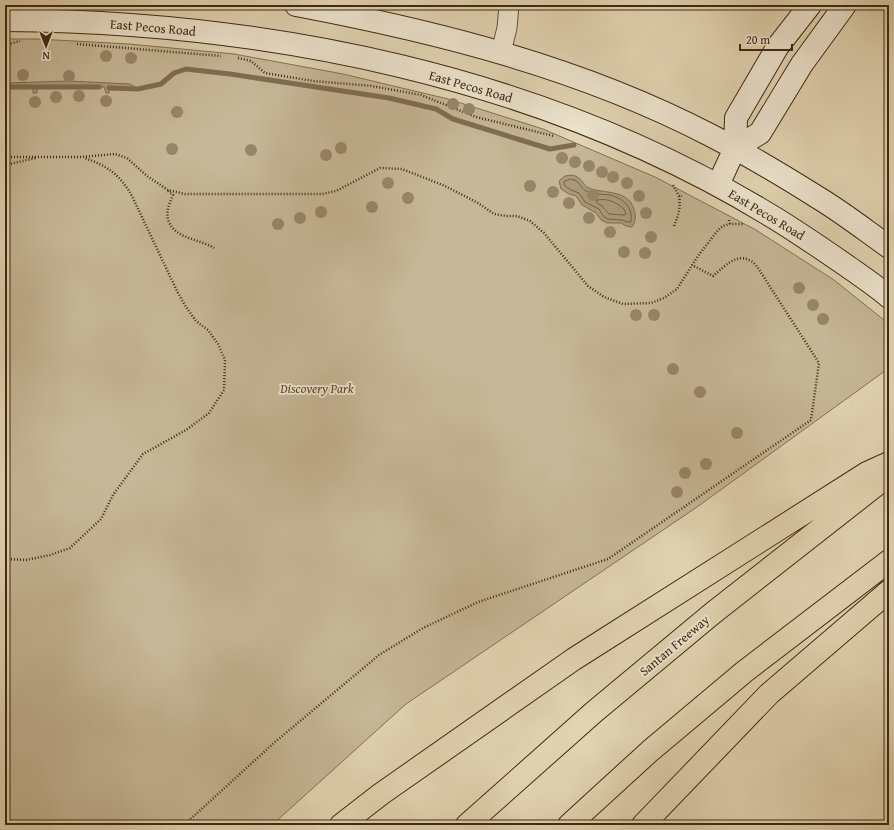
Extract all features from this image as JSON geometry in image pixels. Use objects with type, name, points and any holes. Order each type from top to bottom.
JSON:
[{"type":"highway","points":[[341,825],[380,794],[574,659],[867,473],[889,463]]},
{"type":"highway","name":"Santan Freeway","points":[[467,825],[594,712],[713,613],[889,475]]},
{"type":"highway","points":[[569,825],[650,751],[744,672],[889,561]]},
{"type":"highway","points":[[643,825],[769,694],[889,591]]},
{"type":"main road","points":[[296,5],[406,27],[501,52],[609,89],[677,119],[735,148],[818,198],[889,247]]},
{"type":"main road","points":[[718,185],[735,148],[736,118],[778,46],[810,5]]},
{"type":"main road","points":[[735,148],[760,133],[802,64],[845,5]]},
{"type":"main road","name":"East Pecos Road","points":[[5,20],[126,24],[273,41],[392,64],[457,81],[552,110],[635,144],[718,185],[789,227],[889,297]]},
{"type":"street","points":[[501,52],[509,5]]},
{"type":"path","points":[[5,45],[25,41]]},
{"type":"path","points":[[76,44],[226,56]]},
{"type":"path","points":[[234,57],[251,61],[265,73],[313,81],[372,86],[421,95],[476,117],[560,137]]},
{"type":"path","points":[[5,157],[81,157],[115,154],[127,158],[147,176],[173,195],[169,203],[167,217],[172,230],[214,248]]},
{"type":"path","points":[[5,165],[42,157]]},
{"type":"path","points":[[5,559],[26,560],[50,555],[70,548],[101,519],[113,495],[143,454],[186,430],[210,414],[224,390],[225,360],[218,344],[208,330],[196,321],[186,307],[132,196],[124,183],[114,173],[97,162],[81,157]]},
{"type":"path","points":[[168,190],[185,194],[322,194],[336,192],[380,168],[402,169],[445,186],[478,202],[494,214],[517,216],[530,221],[544,233],[588,286],[604,297],[623,304],[651,303],[664,298],[677,289],[692,265],[718,230],[723,226],[730,224],[729,220]]},
{"type":"path","points":[[672,184],[680,196],[680,213],[674,226]]},
{"type":"path","points":[[184,825],[274,742],[379,655],[423,628],[478,602],[608,559],[811,420],[819,363],[758,268],[748,259],[739,258],[731,261],[713,276],[692,265]]},
{"type":"green space","name":"Discovery Park","points":[[5,39],[37,39],[129,44],[234,54],[343,74],[448,99],[543,129],[655,177],[756,230],[834,280],[889,324],[889,368],[697,507],[406,704],[272,825],[5,825]]},
{"type":"water","points":[[69,81],[130,84],[138,89],[109,88],[109,93],[106,93],[104,87],[37,87],[37,93],[33,93],[33,88],[5,87],[5,83]]},
{"type":"water","points":[[572,175],[581,179],[589,188],[614,193],[626,198],[631,203],[635,212],[635,221],[632,227],[621,223],[607,223],[601,220],[596,213],[582,205],[576,196],[561,189],[559,181],[565,176]]},
{"type":"waterway","points":[[109,88],[138,89],[161,84],[174,73],[186,69],[230,74],[389,98],[436,109],[453,119],[550,149],[574,145]]},
{"type":"waterway","points":[[5,87],[99,87]]}]
